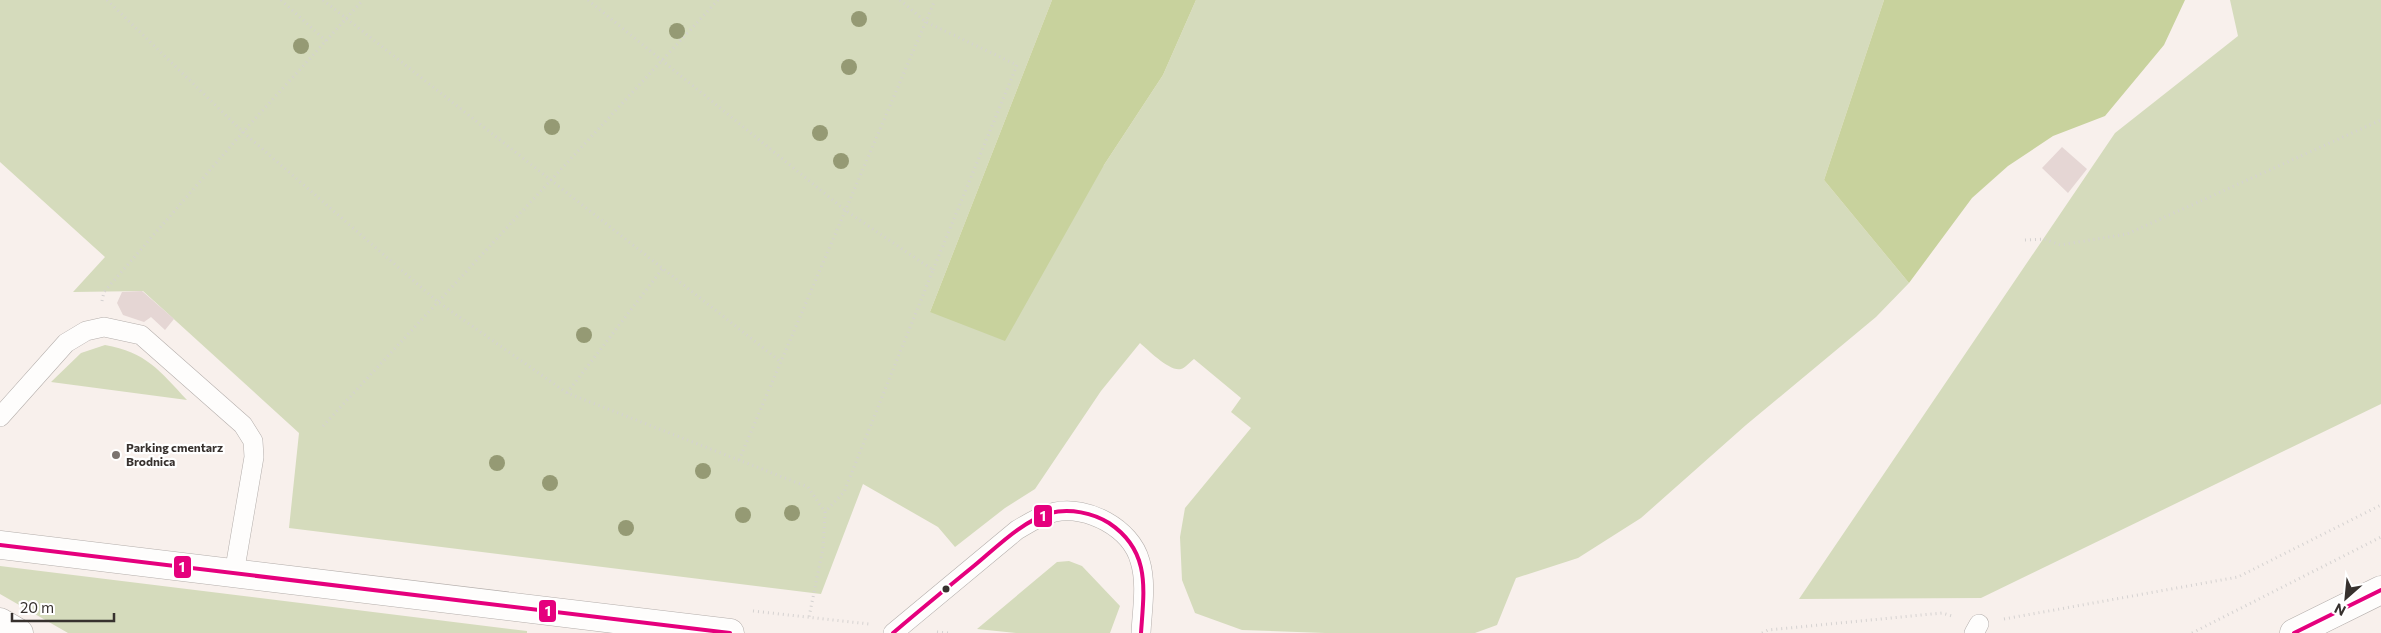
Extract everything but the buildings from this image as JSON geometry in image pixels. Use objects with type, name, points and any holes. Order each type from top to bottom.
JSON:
[{"type":"street","points":[[0,545],[730,633]]},
{"type":"street","points":[[2294,633],[2381,590]]},
{"type":"street","points":[[0,622],[19,633]]},
{"type":"lane","points":[[0,417],[66,343],[86,331],[104,327],[126,330],[141,335],[243,425],[253,441],[254,457],[234,574]]},
{"type":"lane","points":[[893,633],[1017,530],[1036,518],[1049,514],[1074,511],[1095,516],[1130,540],[1140,560],[1144,582],[1141,633]]},
{"type":"path","points":[[107,0],[243,132],[438,302],[567,393],[808,487],[825,512],[823,548],[809,617]]},
{"type":"path","points":[[281,0],[326,42]]},
{"type":"path","points":[[323,0],[781,362]]},
{"type":"path","points":[[104,327],[102,297],[104,292],[243,132],[346,20],[362,0]]},
{"type":"path","points":[[588,0],[845,210],[933,270]]},
{"type":"path","points":[[323,426],[718,0]]},
{"type":"path","points":[[825,512],[844,492],[1017,65],[926,22],[900,0]]},
{"type":"path","points":[[739,460],[935,0]]},
{"type":"path","points":[[2025,240],[2044,239],[2060,245],[2127,234],[2381,120]]},
{"type":"path","points":[[567,393],[662,268]]},
{"type":"path","points":[[1762,633],[1768,630],[1942,613],[1976,628],[2238,577],[2381,506]]},
{"type":"path","points":[[2192,633],[2381,537]]},
{"type":"green space","points":[[0,0],[1052,0],[930,312],[1104,165],[1163,75],[1196,0],[1884,0],[1824,180],[1909,283],[1876,317],[1746,425],[1641,518],[1578,558],[1516,578],[1497,625],[1475,633],[1325,633],[1242,630],[1195,613],[1182,580],[1180,537],[1185,508],[1251,428],[1231,412],[1241,398],[1194,359],[1183,368],[1176,369],[1159,360],[1140,343],[1101,391],[1035,489],[1005,508],[955,547],[938,527],[863,484],[821,594],[289,528],[299,433],[143,291],[73,292],[105,257],[0,162]]},
{"type":"green space","points":[[1052,0],[1196,0],[1163,75],[1104,165],[1005,341],[930,312]]},
{"type":"green space","points":[[1884,0],[2185,0],[2164,45],[2105,116],[2053,136],[2008,166],[1972,198],[1909,283],[1824,180]]},
{"type":"green space","points":[[2230,0],[2381,0],[2381,404],[1981,598],[1799,599],[2115,133],[2238,36]]},
{"type":"green space","points":[[105,345],[131,352],[151,364],[187,400],[51,382],[81,353]]},
{"type":"green space","points":[[1069,561],[1082,566],[1120,606],[1110,633],[1016,633],[977,629],[1057,562]]},
{"type":"green space","points":[[0,566],[527,631],[527,633],[68,633],[0,594]]},
{"type":"transit line","name":"1","points":[[893,633],[1020,528],[1039,517],[1065,511],[1081,512],[1103,519],[1123,534],[1132,546],[1142,572],[1141,633]]},
{"type":"transit line","name":"1","points":[[0,545],[730,633]]},
{"type":"transit line","name":"1","points":[[2294,633],[2381,590]]},
{"type":"place","name":"Parking cmentarz Brodnica","points":[[116,455]]}]
